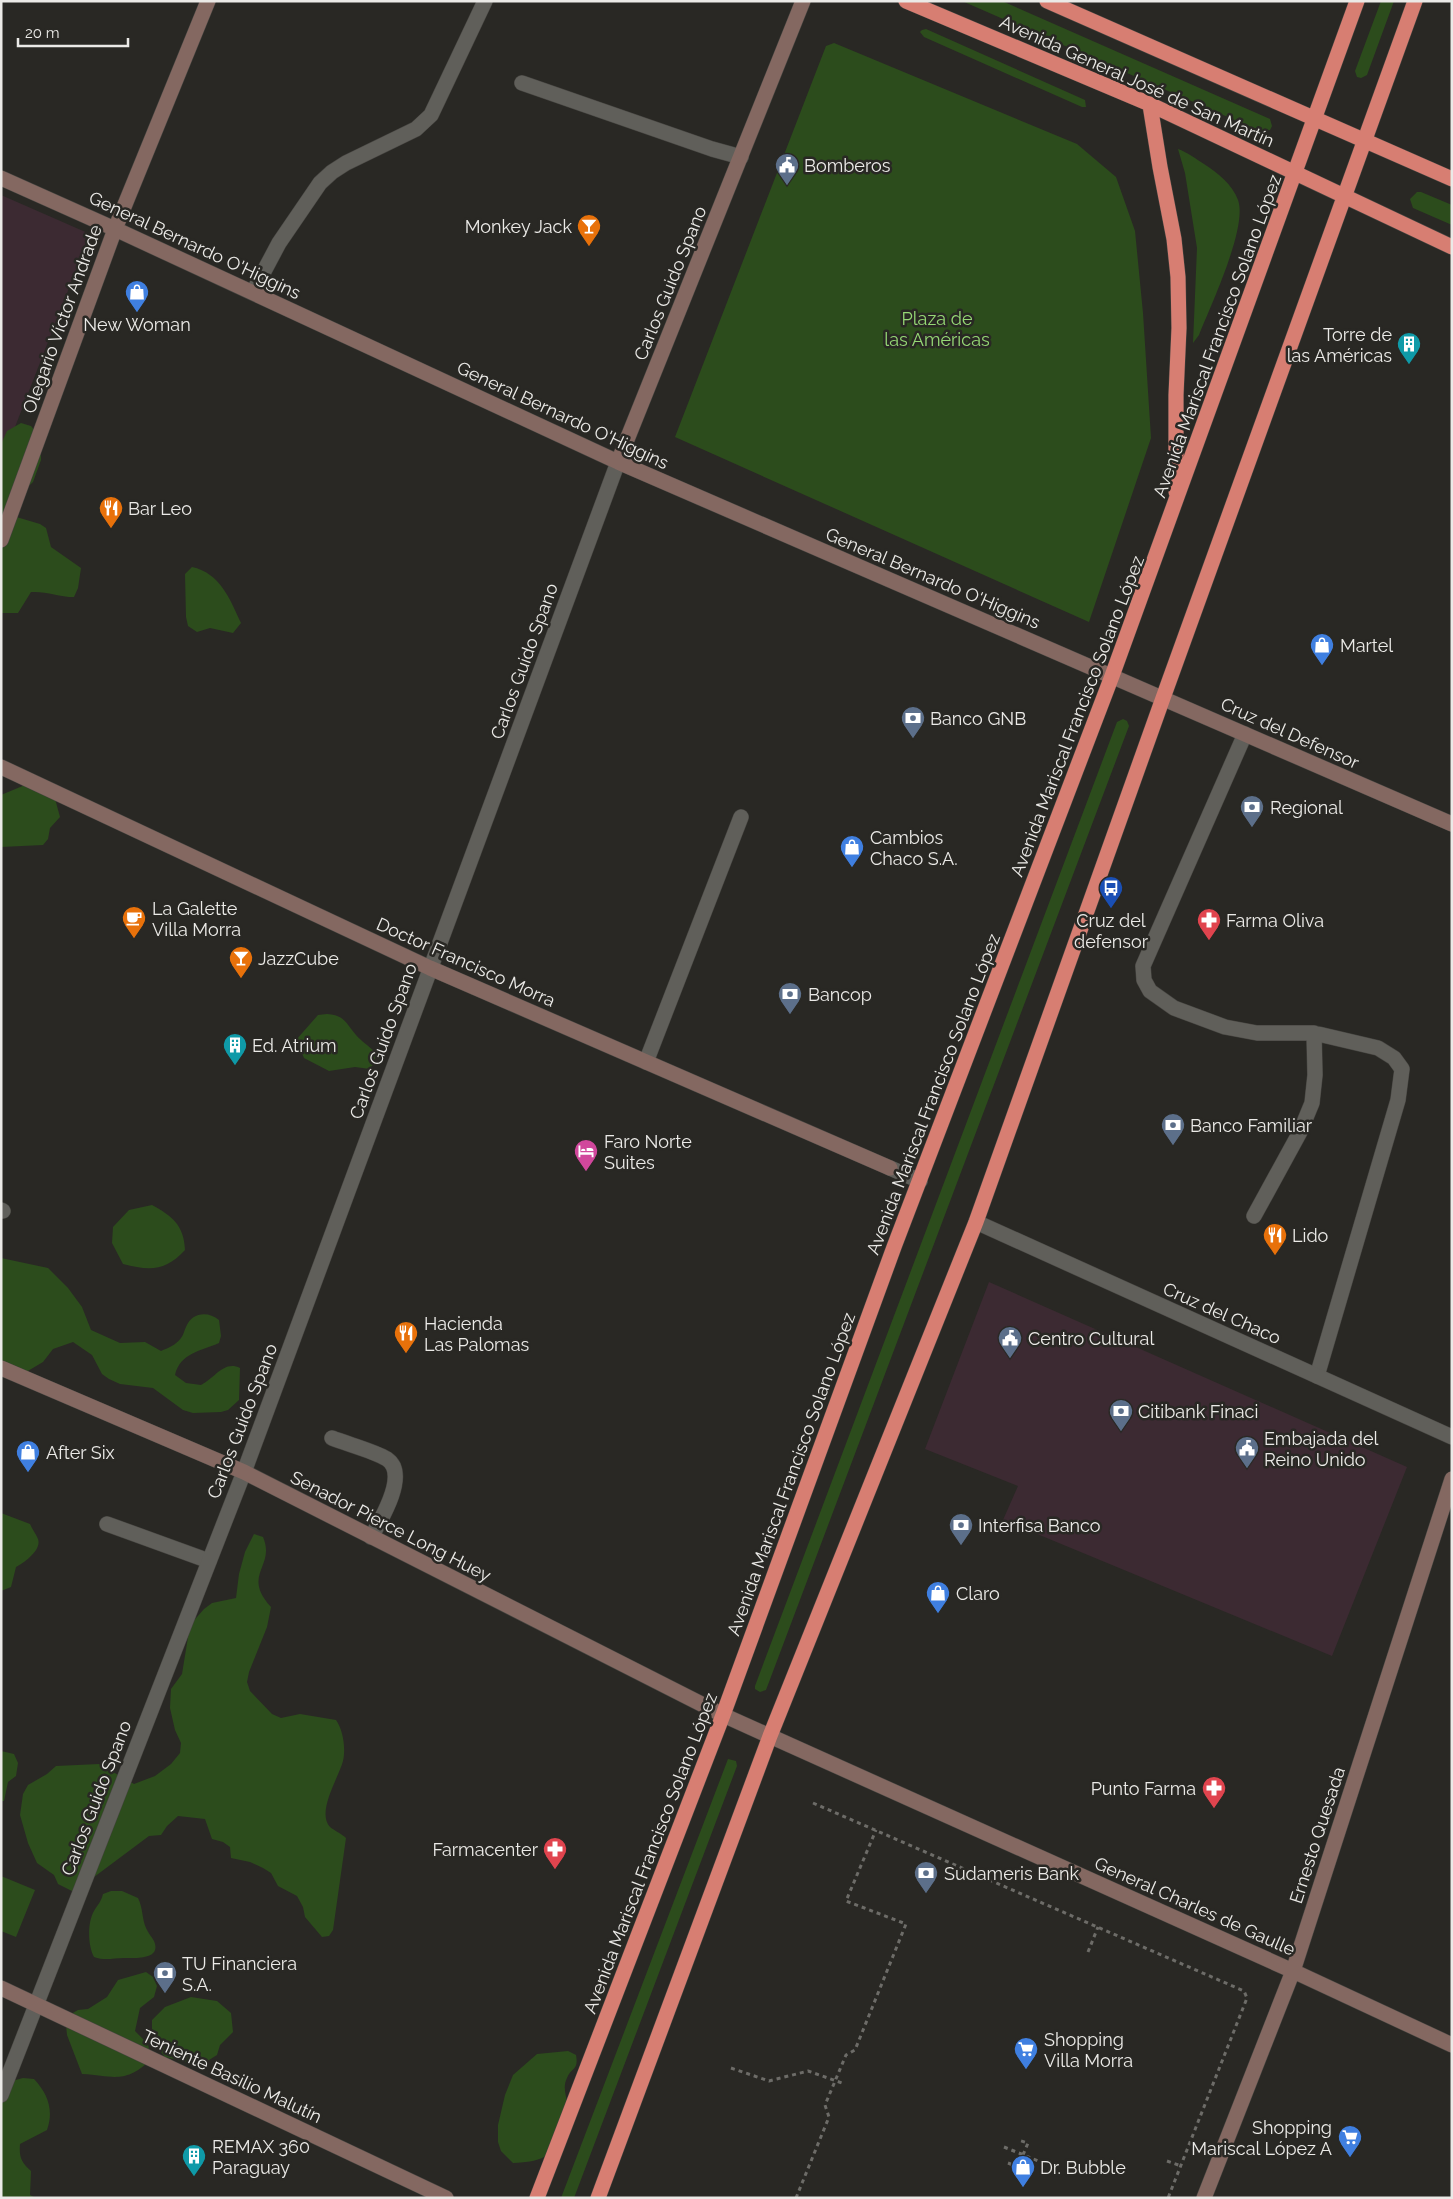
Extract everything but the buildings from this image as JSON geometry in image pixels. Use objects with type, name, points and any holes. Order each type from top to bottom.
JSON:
[{"type":"highway","name":"Avenida General José de San Martín","points":[[906,1],[1150,105],[1452,247]]},
{"type":"highway","name":"Avenida General José de San Martín","points":[[1047,1],[1452,179]]},
{"type":"highway","name":"Avenida Mariscal Francisco Solano López","points":[[537,2198],[723,1715],[894,1247],[1112,676],[1296,173],[1313,117],[1357,1]]},
{"type":"highway","points":[[598,2198],[764,1733],[976,1222],[1162,698],[1415,1]]},
{"type":"highway","points":[[1150,105],[1174,239],[1178,276],[1176,504]]},
{"type":"street","name":"Olegario Víctor Andrade","points":[[1,540],[116,229],[208,1]]},
{"type":"street","points":[[253,292],[279,243],[326,178],[346,163],[416,129],[431,115],[485,1]]},
{"type":"street","name":"Carlos Guido Spano","points":[[1,2095],[244,1472],[618,462],[803,1]]},
{"type":"street","points":[[522,83],[712,149],[741,157]]},
{"type":"street","name":"General Bernardo O'Higgins","points":[[1,178],[253,292],[618,462],[1112,676]]},
{"type":"street","name":"Cruz del Defensor","points":[[1112,676],[1452,824]]},
{"type":"street","points":[[1245,734],[1143,966],[1144,980],[1150,992],[1174,1008],[1225,1027],[1258,1033],[1314,1033],[1378,1048],[1394,1058],[1402,1068],[1398,1100],[1317,1376]]},
{"type":"street","name":"Doctor Francisco Morra","points":[[1,767],[430,968],[920,1181]]},
{"type":"street","points":[[646,1062],[741,817]]},
{"type":"street","points":[[1254,1216],[1300,1132],[1312,1103],[1315,1075],[1314,1033]]},
{"type":"street","name":"Cruz del Chaco","points":[[976,1222],[1452,1438]]},
{"type":"street","name":"Senador Pierce Long Huey","points":[[1,1368],[244,1472],[723,1715],[764,1733]]},
{"type":"street","points":[[332,1438],[387,1460],[395,1470],[395,1482],[384,1513],[371,1537]]},
{"type":"street","name":"Ernesto Quesada","points":[[1204,2198],[1293,1971],[1452,1479]]},
{"type":"street","points":[[107,1524],[209,1561]]},
{"type":"street","name":"General Charles de Gaulle","points":[[764,1733],[1293,1971],[1452,2045]]},
{"type":"street","name":"Teniente Basilio Malutín","points":[[1,1988],[446,2198]]},
{"type":"path","points":[[814,1802],[1244,1991],[1247,1998],[1168,2198]]},
{"type":"path","points":[[796,2198],[829,2117],[825,2105],[846,2055],[855,2050],[906,1924],[846,1901],[876,1830]]},
{"type":"path","points":[[1088,1952],[1098,1927]]},
{"type":"path","points":[[731,2068],[769,2082],[808,2071],[842,2083]]},
{"type":"path","points":[[1008,2163],[1018,2167],[1028,2143],[1018,2140]]},
{"type":"path","points":[[1004,2147],[1041,2162]]},
{"type":"path","points":[[1168,2161],[1181,2166]]},
{"type":"shaded area","points":[[1,195],[90,234],[1,463]]},
{"type":"shaded area","points":[[989,1282],[1407,1467],[1332,1656],[1003,1520],[1018,1486],[925,1449]]},
{"type":"green space","points":[[962,1],[1002,1],[1270,119],[1272,126],[1270,130],[1262,132]]},
{"type":"green space","points":[[1381,1],[1394,1],[1367,75],[1361,78],[1357,77],[1355,71]]},
{"type":"green space","points":[[926,29],[1085,100],[1086,107],[1082,107],[924,37],[920,32]]},
{"type":"green space","name":"Plaza de las Américas","points":[[834,43],[1077,144],[1116,177],[1135,231],[1143,313],[1151,438],[1089,622],[675,437],[826,46]]},
{"type":"green space","points":[[1178,149],[1204,164],[1224,179],[1238,200],[1240,212],[1233,247],[1219,287],[1199,335],[1193,343],[1197,248],[1185,173]]},
{"type":"green space","points":[[1417,192],[1452,205],[1452,225],[1413,208],[1410,199]]},
{"type":"green space","points":[[21,423],[31,426],[41,438],[41,460],[33,482],[12,502],[13,516],[40,524],[46,528],[51,547],[81,568],[78,588],[74,597],[31,592],[18,613],[1,613],[1,444],[7,431]]},
{"type":"green space","points":[[192,567],[210,575],[228,596],[241,623],[233,633],[210,628],[197,632],[188,626],[185,574]]},
{"type":"green space","points":[[1123,719],[1127,721],[1129,726],[766,1690],[760,1692],[755,1689],[755,1686],[1117,722]]},
{"type":"green space","points":[[25,785],[54,795],[60,817],[50,828],[48,839],[43,845],[1,847],[1,795]]},
{"type":"green space","points":[[327,1014],[344,1020],[358,1037],[375,1052],[375,1062],[370,1069],[355,1067],[329,1071],[304,1058],[296,1040],[318,1015]]},
{"type":"green space","points":[[152,1205],[176,1222],[182,1234],[185,1250],[164,1266],[141,1268],[123,1264],[112,1243],[113,1227],[129,1210]]},
{"type":"green space","points":[[1,1258],[48,1268],[68,1288],[82,1307],[91,1330],[120,1343],[145,1342],[161,1351],[179,1340],[192,1318],[201,1314],[215,1317],[219,1320],[221,1336],[219,1343],[186,1357],[181,1362],[175,1375],[186,1383],[201,1385],[224,1368],[234,1366],[240,1368],[239,1400],[228,1410],[221,1412],[193,1413],[183,1410],[153,1388],[120,1384],[109,1379],[102,1374],[92,1355],[73,1342],[53,1349],[43,1362],[21,1375],[1,1376]]},
{"type":"green space","points":[[1,1513],[30,1524],[39,1543],[32,1556],[16,1567],[11,1587],[1,1591]]},
{"type":"green space","points":[[254,1534],[263,1537],[266,1547],[266,1556],[259,1578],[259,1586],[271,1607],[267,1627],[249,1672],[247,1682],[250,1691],[272,1714],[281,1718],[300,1714],[336,1720],[343,1739],[343,1761],[330,1794],[326,1813],[326,1821],[330,1827],[346,1838],[333,1930],[329,1936],[322,1937],[305,1917],[303,1907],[297,1896],[278,1886],[271,1873],[250,1862],[231,1858],[230,1847],[223,1842],[212,1839],[205,1819],[178,1816],[167,1826],[161,1835],[149,1836],[74,1892],[58,1884],[54,1875],[37,1863],[28,1843],[20,1815],[23,1794],[28,1785],[47,1774],[56,1766],[99,1764],[134,1784],[155,1776],[171,1764],[180,1753],[181,1743],[175,1730],[170,1708],[171,1689],[182,1674],[190,1625],[212,1603],[236,1598],[239,1574],[245,1552]]},
{"type":"green space","points":[[1,1751],[14,1754],[18,1763],[16,1776],[8,1782],[4,1801],[1,1801]]},
{"type":"green space","points":[[728,1759],[736,1761],[737,1766],[574,2198],[561,2198]]},
{"type":"green space","points":[[1,1876],[35,1890],[16,1937],[1,1931]]},
{"type":"green space","points":[[111,1891],[122,1891],[138,1898],[145,1925],[154,1941],[154,1952],[151,1955],[134,1958],[105,1959],[94,1957],[90,1941],[90,1922],[103,1894]]},
{"type":"green space","points":[[146,1972],[153,1977],[157,1986],[154,1997],[140,2008],[135,2031],[148,2044],[151,2060],[142,2068],[126,2076],[111,2077],[82,2074],[67,2035],[66,2025],[71,2014],[78,2010],[88,2009],[107,1997],[118,1980]]},
{"type":"green space","points":[[191,1997],[217,2001],[231,2013],[233,2032],[220,2045],[217,2055],[201,2065],[165,2057],[152,2041],[152,2020],[165,2007]]},
{"type":"green space","points":[[568,2051],[576,2055],[577,2060],[566,2082],[566,2110],[550,2153],[537,2160],[513,2163],[501,2151],[498,2142],[498,2125],[505,2095],[513,2075],[537,2054]]},
{"type":"green space","points":[[23,2078],[34,2079],[43,2090],[50,2109],[47,2130],[20,2144],[21,2159],[31,2171],[30,2195],[36,2198],[1,2198],[1,2084]]},
{"type":"place","name":"Bomberos","points":[[787,186]]},
{"type":"place","name":"Monkey Jack","points":[[589,247]]},
{"type":"place","name":"New Woman","points":[[137,313]]},
{"type":"place","name":"Torre de las Américas","points":[[1409,365]]},
{"type":"place","name":"Bar Leo","points":[[111,529]]},
{"type":"place","name":"Martel","points":[[1322,666]]},
{"type":"place","name":"Banco GNB","points":[[913,739]]},
{"type":"place","name":"Regional","points":[[1252,828]]},
{"type":"place","name":"Cambios Chaco S.A.","points":[[852,868]]},
{"type":"place","name":"Cruz del defensor","points":[[1111,909]]},
{"type":"place","name":"La Galette Villa Morra","points":[[134,939]]},
{"type":"place","name":"Farma Oliva","points":[[1209,941]]},
{"type":"place","name":"JazzCube","points":[[241,979]]},
{"type":"place","name":"Bancop","points":[[790,1015]]},
{"type":"place","name":"Ed. Atrium","points":[[235,1066]]},
{"type":"place","name":"Banco Familiar","points":[[1173,1146]]},
{"type":"place","name":"Faro Norte Suites","points":[[586,1172]]},
{"type":"place","name":"Lido","points":[[1275,1256]]},
{"type":"place","name":"Hacienda Las Palomas","points":[[406,1354]]},
{"type":"place","name":"Centro Cultural","points":[[1010,1359]]},
{"type":"place","name":"Citibank Finaci","points":[[1121,1432]]},
{"type":"place","name":"Embajada del Reino Unido","points":[[1247,1469]]},
{"type":"place","name":"After Six","points":[[28,1473]]},
{"type":"place","name":"Interfisa Banco","points":[[961,1546]]},
{"type":"place","name":"Claro","points":[[938,1614]]},
{"type":"place","name":"Punto Farma","points":[[1214,1809]]},
{"type":"place","name":"Farmacenter","points":[[555,1870]]},
{"type":"place","name":"Sudameris Bank","points":[[926,1894]]},
{"type":"place","name":"TU Financiera S.A.","points":[[165,1994]]},
{"type":"place","name":"Shopping Villa Morra","points":[[1026,2070]]},
{"type":"place","name":"Shopping Mariscal López A","points":[[1350,2158]]},
{"type":"place","name":"REMAX 360 Paraguay","points":[[194,2177]]},
{"type":"place","name":"Dr. Bubble","points":[[1023,2188]]}]
